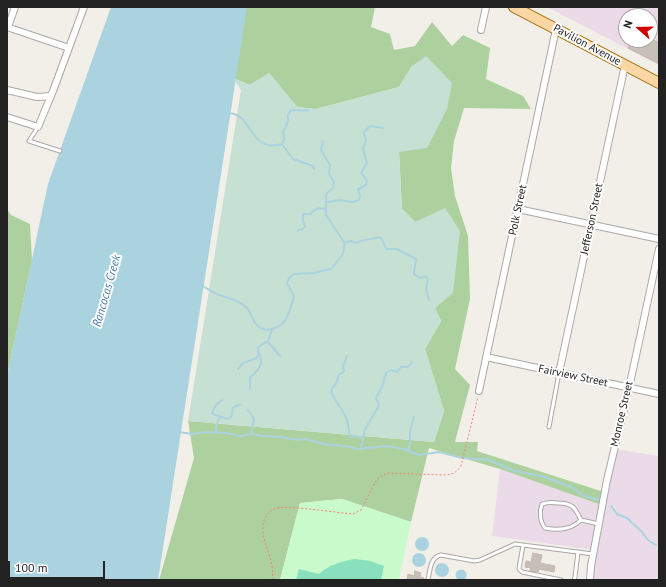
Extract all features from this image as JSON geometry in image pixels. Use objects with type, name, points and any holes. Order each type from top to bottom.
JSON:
[{"type":"main road","name":"Pavilion Avenue","points":[[514,7],[659,83]]},
{"type":"street","points":[[15,7],[7,27],[69,48]]},
{"type":"street","points":[[7,117],[38,127],[84,7]]},
{"type":"street","points":[[481,30],[486,7]]},
{"type":"street","name":"Polk Street","points":[[479,391],[556,29]]},
{"type":"street","name":"Jefferson Street","points":[[559,373],[625,65]]},
{"type":"street","points":[[7,90],[37,97],[51,96]]},
{"type":"street","points":[[518,209],[659,239]]},
{"type":"street","name":"Monroe Street","points":[[590,580],[593,554],[607,480],[629,388],[659,249]]},
{"type":"street","name":"Fairview Street","points":[[486,357],[659,394]]},
{"type":"lane","points":[[38,127],[29,141],[60,151]]},
{"type":"lane","points":[[549,428],[559,373]]},
{"type":"lane","points":[[581,520],[575,526],[565,529],[552,530],[545,528],[542,523],[540,509],[542,504],[547,502],[571,504],[581,520],[599,524]]},
{"type":"lane","points":[[428,580],[434,559],[441,555],[474,561],[480,560],[515,544],[593,554]]},
{"type":"lane","points":[[523,545],[519,569],[522,572],[561,580]]},
{"type":"lane","points":[[574,580],[578,552]]},
{"type":"path","points":[[272,580],[272,564],[263,534],[263,527],[264,519],[274,508],[290,507],[353,514],[361,510],[377,479],[387,473],[451,475],[461,466],[479,391]]},
{"type":"shaded area","points":[[547,7],[659,7],[659,65],[626,48],[658,48],[658,8],[618,8],[618,44]]},
{"type":"shaded area","points":[[615,449],[659,456],[659,580],[592,580],[595,550],[492,536],[500,469],[604,506]]},
{"type":"green space","points":[[247,7],[375,7],[371,27],[390,34],[394,50],[415,46],[432,22],[452,46],[463,35],[490,48],[486,79],[523,96],[531,109],[464,108],[454,141],[451,168],[455,196],[468,236],[470,299],[455,369],[470,385],[455,442],[478,442],[477,451],[607,493],[604,506],[500,469],[429,448],[411,522],[342,499],[300,503],[280,580],[159,580],[194,458],[188,421],[434,442],[444,411],[425,349],[441,321],[435,308],[415,222],[402,209],[399,152],[412,66],[399,87],[316,109],[297,107],[269,73],[250,85],[233,78],[238,30]]},
{"type":"green space","points":[[426,56],[452,83],[447,109],[427,148],[399,152],[402,209],[415,222],[445,208],[460,231],[453,293],[435,308],[441,321],[425,349],[444,411],[434,442],[188,421],[241,90],[233,78],[250,85],[269,73],[297,107],[316,109],[399,87],[412,66]]},
{"type":"green space","points":[[7,209],[11,215],[30,224],[32,260],[7,376]]},
{"type":"green space","points":[[342,499],[411,522],[399,580],[280,580],[300,503]]},
{"type":"green space","points":[[355,559],[370,561],[384,566],[381,580],[296,580],[299,569],[319,574],[336,564]]},
{"type":"water","name":"Rancocas Creek","points":[[111,7],[247,7],[158,580],[7,580],[7,376],[48,184]]},
{"type":"water","points":[[422,537],[427,539],[429,544],[427,549],[422,551],[417,549],[415,544],[417,539]]},
{"type":"water","points":[[419,553],[424,555],[426,560],[424,565],[419,567],[414,565],[412,560],[414,555]]},
{"type":"water","points":[[442,563],[447,565],[449,570],[447,575],[442,577],[437,575],[435,570],[437,565]]},
{"type":"water","points":[[461,569],[465,571],[467,575],[465,579],[461,581],[457,579],[455,575],[457,571]]},
{"type":"building","points":[[658,42],[659,64],[628,48],[658,48]]},
{"type":"building","points":[[533,553],[542,555],[540,563],[555,566],[554,572],[539,569],[538,572],[530,571],[531,568],[525,567],[526,561],[531,562]]},
{"type":"building","points":[[415,571],[421,573],[420,577],[424,578],[424,580],[407,580],[408,574],[414,576]]},
{"type":"waterway","points":[[309,110],[290,111],[283,133],[284,139],[282,144],[293,159],[313,166],[314,169]]},
{"type":"waterway","points":[[228,113],[237,115],[243,120],[257,138],[263,143],[271,145],[282,144]]},
{"type":"waterway","points":[[327,202],[340,200],[353,202],[359,200],[360,196],[358,189],[367,183],[366,179],[361,173],[367,163],[363,149],[366,140],[364,132],[370,126],[383,128]]},
{"type":"waterway","points":[[203,286],[217,294],[235,300],[245,306],[249,310],[256,324],[268,330],[277,327],[285,321],[287,317],[294,296],[287,283],[289,278],[294,274],[314,273],[333,267],[343,254],[344,242],[326,215],[326,196],[327,193],[333,188],[334,182],[329,174],[330,165],[321,150],[323,141]]},
{"type":"waterway","points":[[298,230],[303,229],[305,226],[303,214],[310,214],[319,208],[326,209]]},
{"type":"waterway","points":[[344,243],[351,241],[356,243],[379,237],[382,239],[386,249],[397,249],[416,259],[414,274],[420,278],[425,276],[428,279],[426,289],[429,300]]},
{"type":"waterway","points":[[250,389],[250,377],[258,370],[261,362],[258,347],[268,341],[272,330]]},
{"type":"waterway","points":[[268,342],[280,356]]},
{"type":"waterway","points":[[238,369],[243,363],[257,358],[258,355]]},
{"type":"waterway","points":[[347,356],[343,366],[344,371],[339,375],[331,392],[347,419],[350,437],[357,436],[363,438]]},
{"type":"waterway","points":[[361,449],[365,429],[379,406],[376,398],[382,387],[386,373],[391,370],[397,372],[401,367],[408,367],[412,362]]},
{"type":"waterway","points":[[222,400],[216,405],[212,413],[215,415],[229,419],[232,415],[232,409],[240,405]]},
{"type":"waterway","points":[[248,410],[254,419],[251,434]]},
{"type":"waterway","points":[[216,433],[216,427],[220,416]]},
{"type":"waterway","points":[[408,450],[410,444],[410,431],[414,417]]},
{"type":"waterway","points":[[179,432],[191,434],[207,432],[227,433],[240,436],[251,434],[297,440],[305,439],[324,444],[351,447],[356,449],[387,446],[404,449],[419,455],[439,452],[462,458],[489,460],[515,471],[541,476],[555,481],[571,487],[584,496],[599,500]]},
{"type":"waterway","points":[[611,506],[617,514],[627,518],[648,540],[656,545]]}]
